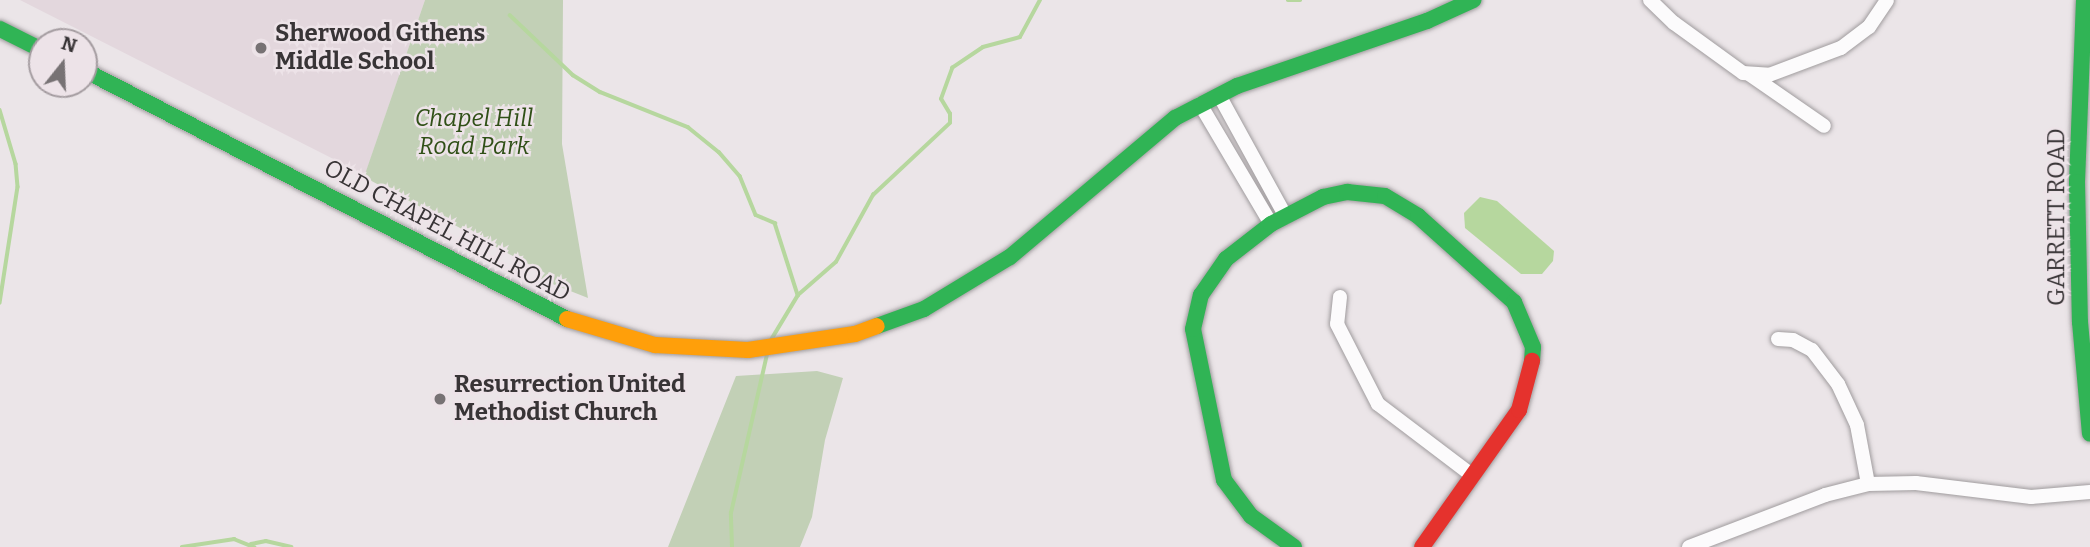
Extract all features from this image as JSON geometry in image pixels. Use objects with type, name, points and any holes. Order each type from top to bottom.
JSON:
[{"type":"main road","name":"OLD CHAPEL HILL ROAD","points":[[98,77],[536,307],[629,339],[719,351],[813,343],[897,320],[988,273],[1162,127],[1200,104],[1219,94],[1473,0]]},
{"type":"main road","name":"GARRETT ROAD","points":[[2084,0],[2084,183],[2080,322],[2090,434]]},
{"type":"main road","points":[[0,29],[28,43]]},
{"type":"main road","points":[[1294,547],[1251,516],[1223,480],[1194,345],[1196,310],[1207,282],[1226,259],[1278,220],[1335,193],[1385,197],[1418,216],[1514,302],[1533,347],[1530,385],[1519,410],[1422,547]]},
{"type":"street","points":[[1650,0],[1674,23],[1824,126]]},
{"type":"street","points":[[1748,74],[1769,75],[1827,56],[1862,33],[1888,0]]},
{"type":"street","points":[[1219,94],[1252,155],[1278,220]]},
{"type":"street","points":[[1200,104],[1236,164],[1278,220]]},
{"type":"street","points":[[1236,164],[1252,155]]},
{"type":"street","points":[[1340,297],[1338,324],[1378,404],[1473,476]]},
{"type":"street","points":[[1778,339],[1802,343],[1838,384],[1857,425],[1868,484]]},
{"type":"street","points":[[1689,547],[1825,495],[1868,484],[1916,483],[2031,497],[2090,492]]},
{"type":"shaded area","name":"Sherwood Githens Middle School","points":[[20,0],[425,0],[365,175],[98,40],[98,28],[75,28]]},
{"type":"shaded area","points":[[1480,197],[1497,201],[1554,251],[1553,261],[1542,274],[1521,274],[1465,228],[1464,213]]},
{"type":"green space","name":"Chapel Hill Road Park","points":[[425,0],[563,0],[562,144],[588,298],[540,279],[545,273],[364,177]]},
{"type":"green space","points":[[817,371],[843,378],[825,440],[812,517],[800,547],[668,547],[736,376]]},
{"type":"waterway","points":[[771,340],[798,295],[836,262],[873,195],[950,123],[950,114],[941,99],[952,68],[983,47],[1020,37],[1040,0]]},
{"type":"waterway","points":[[1288,0],[1300,0]]},
{"type":"waterway","points":[[510,15],[573,75],[600,92],[688,127],[719,152],[740,176],[756,215],[775,223],[798,295]]},
{"type":"waterway","points":[[0,110],[16,164],[18,187],[0,303]]},
{"type":"waterway","points":[[732,547],[731,513],[767,354]]},
{"type":"waterway","points":[[182,547],[234,539],[254,547]]},
{"type":"waterway","points":[[251,544],[266,541],[291,547]]},
{"type":"traffic: fast","points":[[877,326],[924,309],[1010,257],[1175,118],[1237,86],[1427,21],[1473,0]]},
{"type":"traffic: fast","points":[[2084,0],[2077,182],[2080,322],[2090,434]]},
{"type":"traffic: fast","points":[[0,29],[28,43]]},
{"type":"traffic: fast","points":[[98,77],[567,319]]},
{"type":"traffic: fast","points":[[1294,547],[1251,516],[1224,480],[1193,329],[1201,295],[1226,259],[1271,224],[1323,197],[1347,192],[1385,196],[1418,216],[1514,302],[1533,347],[1532,361]]},
{"type":"traffic: slow","points":[[567,319],[655,345],[748,350],[855,334],[877,326]]},
{"type":"traffic: jam","points":[[1422,547],[1519,410],[1532,361]]},
{"type":"place","name":"Sherwood Githens Middle School","points":[[261,48]]},
{"type":"place","name":"Resurrection United Methodist Church","points":[[440,399]]}]
